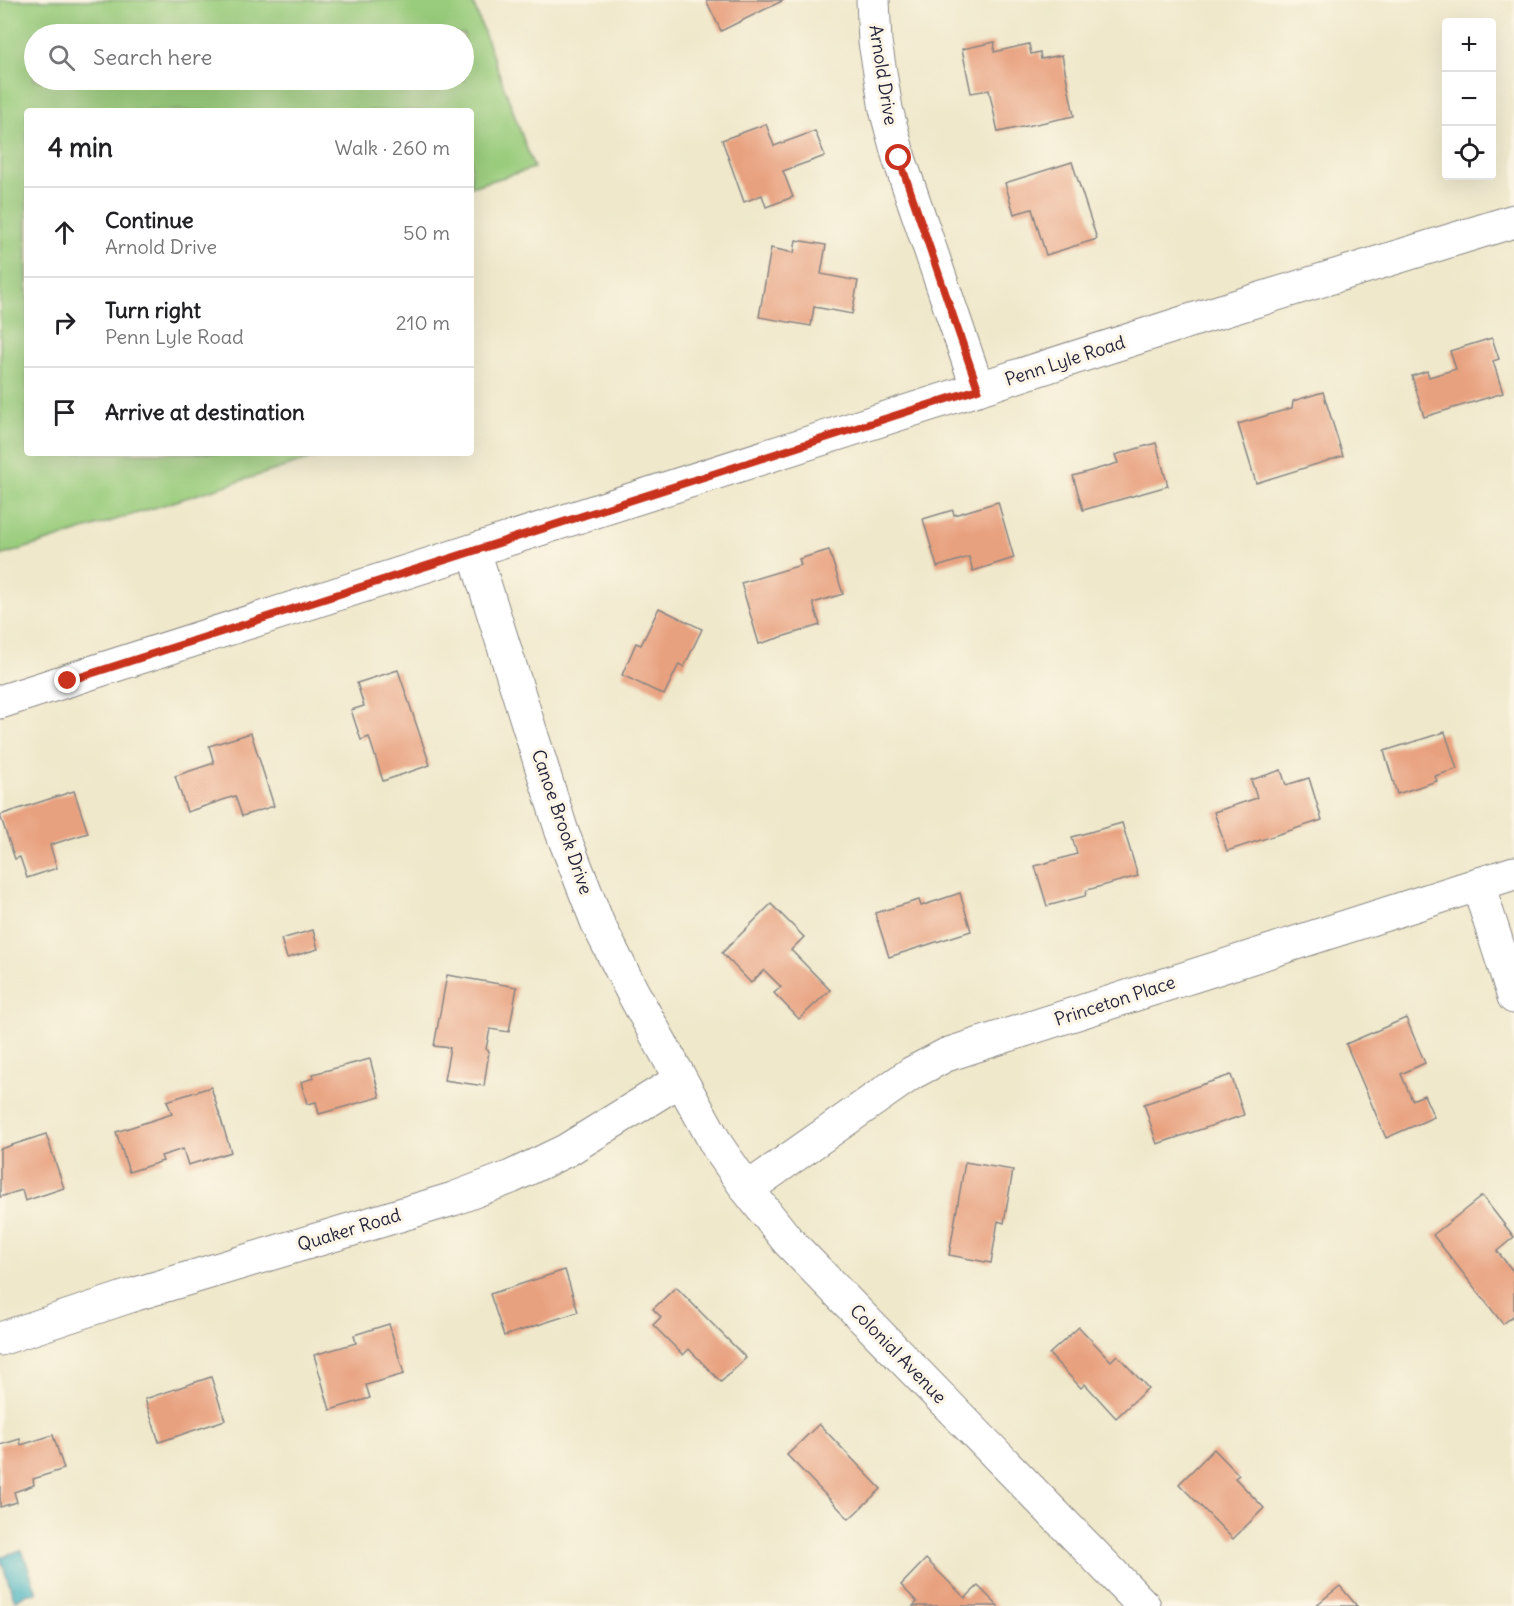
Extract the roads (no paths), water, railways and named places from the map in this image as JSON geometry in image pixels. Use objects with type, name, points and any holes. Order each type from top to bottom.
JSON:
[{"type":"street","name":"Arnold Drive","points":[[873,0],[875,42],[886,109],[899,158],[978,389]]},
{"type":"street","name":"Penn Lyle Road","points":[[0,702],[1186,322],[1514,221]]},
{"type":"street","name":"Canoe Brook Drive","points":[[474,551],[562,832],[598,924],[680,1080]]},
{"type":"street","name":"Princeton Place","points":[[747,1189],[912,1073],[946,1055],[1514,873]]},
{"type":"street","points":[[1478,884],[1514,997]]},
{"type":"street","name":"Colonial Avenue","points":[[680,1080],[718,1147],[747,1189],[788,1241],[1144,1606]]},
{"type":"street","name":"Quaker Road","points":[[0,1339],[136,1294],[453,1199],[512,1177],[567,1150],[680,1080]]},
{"type":"water","points":[[22,1550],[37,1593],[24,1595],[15,1601],[0,1557]]}]
